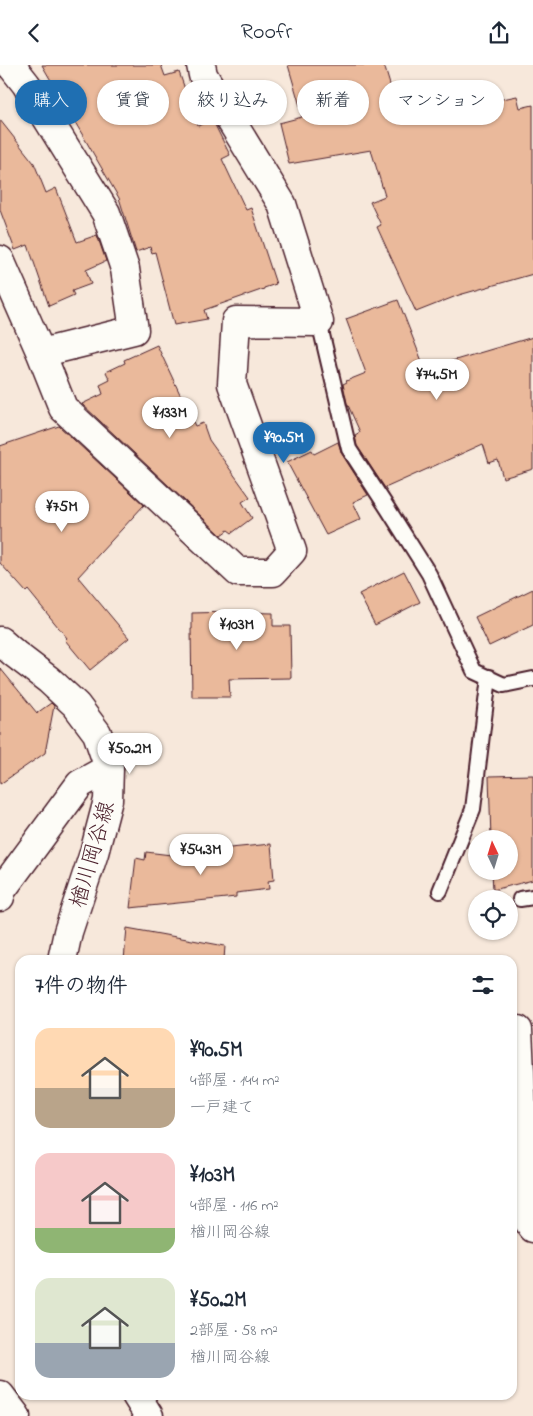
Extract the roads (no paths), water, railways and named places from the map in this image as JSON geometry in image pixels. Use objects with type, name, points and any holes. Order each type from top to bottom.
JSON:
[{"type":"street","points":[[11,65],[26,84],[106,213],[125,269],[134,330],[41,353]]},
{"type":"street","points":[[0,260],[63,408],[238,572],[273,572],[292,551],[232,384],[236,321],[319,321],[282,204],[203,75],[201,65]]},
{"type":"street","name":"楢川岡谷線","points":[[0,641],[49,680],[76,705],[97,733],[109,768],[108,800],[94,853],[68,932],[63,955]]},
{"type":"street","points":[[0,897],[1,891],[80,784],[109,768]]},
{"type":"street","points":[[518,1030],[517,1114],[526,1220]]},
{"type":"street","points":[[0,1395],[16,1416]]},
{"type":"street","points":[[139,1400],[149,1416]]},
{"type":"lane","points":[[319,321],[348,449],[429,574],[474,671],[504,685],[533,679]]},
{"type":"lane","points":[[440,891],[473,809],[489,677]]}]
